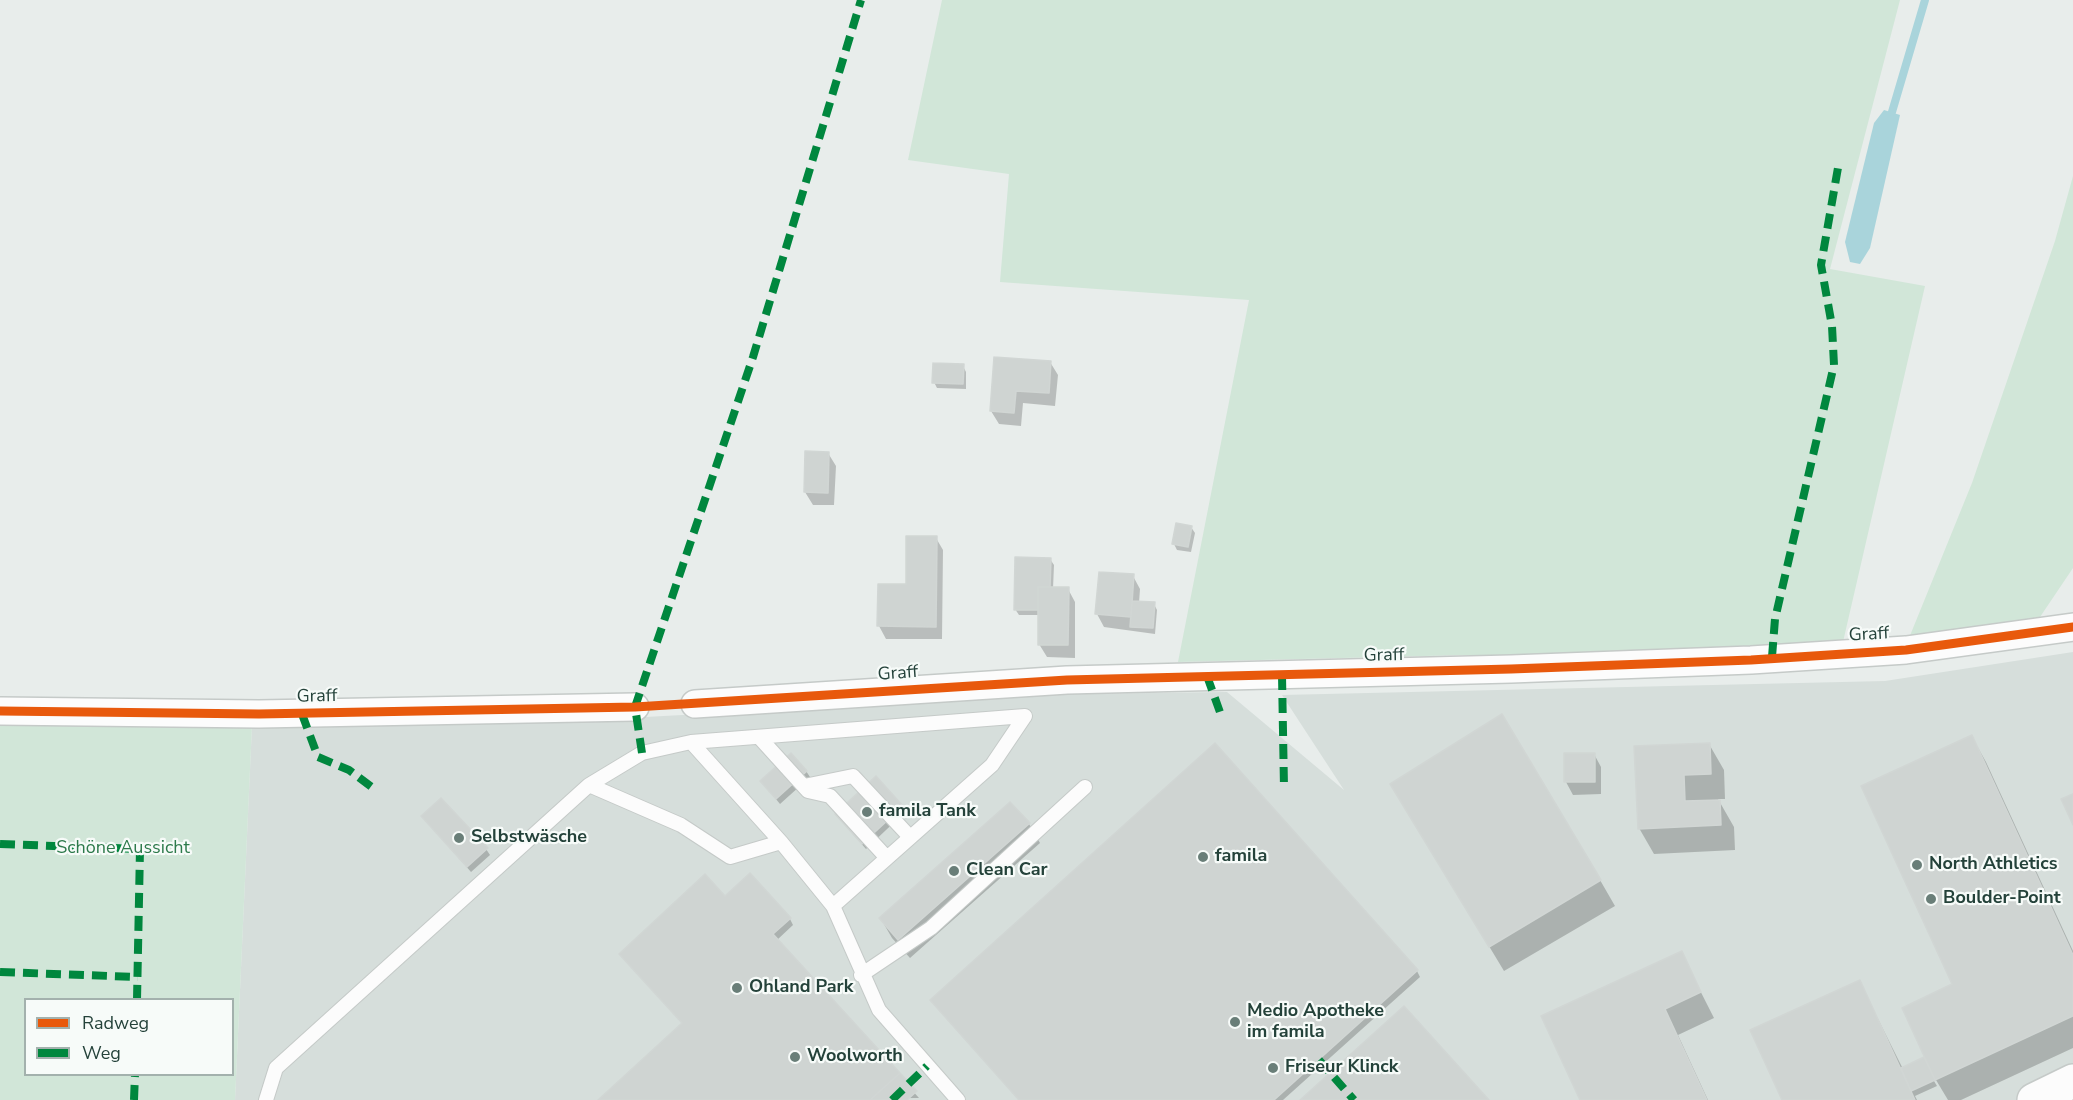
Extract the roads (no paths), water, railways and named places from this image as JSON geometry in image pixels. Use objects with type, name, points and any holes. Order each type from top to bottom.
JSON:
[{"type":"street","name":"Graff","points":[[694,704],[1067,680],[1511,669],[1751,660],[1906,650],[2073,627]]},
{"type":"street","name":"Graff","points":[[0,711],[259,714],[635,707]]},
{"type":"street","points":[[2034,1100],[2073,1081]]},
{"type":"lane","points":[[266,1100],[276,1068],[589,785],[642,753],[691,742],[1025,716],[992,765],[833,906]]},
{"type":"lane","points":[[759,737],[808,790],[830,796],[887,858]]},
{"type":"lane","points":[[691,742],[781,842],[833,906],[861,975],[879,1010],[958,1100]]},
{"type":"lane","points":[[804,786],[853,776],[910,837]]},
{"type":"lane","points":[[589,785],[681,825],[730,857],[781,842]]},
{"type":"lane","points":[[861,975],[931,928],[1085,787]]},
{"type":"water","points":[[1884,110],[1900,115],[1870,248],[1860,264],[1850,262],[1845,242],[1874,123]]},
{"type":"waterway","points":[[1892,112],[1925,0]]},
{"type":"place","name":"famila Tank","points":[[867,812]]},
{"type":"place","name":"Selbstwäsche","points":[[459,838]]},
{"type":"place","name":"famila","points":[[1203,857]]},
{"type":"place","name":"North Athletics","points":[[1917,865]]},
{"type":"place","name":"Clean Car","points":[[954,871]]},
{"type":"place","name":"Boulder-Point","points":[[1931,899]]},
{"type":"place","name":"Ohland Park","points":[[737,988]]},
{"type":"place","name":"Medio Apotheke im famila","points":[[1235,1022]]},
{"type":"place","name":"Woolworth","points":[[795,1057]]},
{"type":"place","name":"Friseur Klinck","points":[[1273,1068]]},
{"type":"park label","name":"Schöne Aussicht","points":[[123,849]]}]
